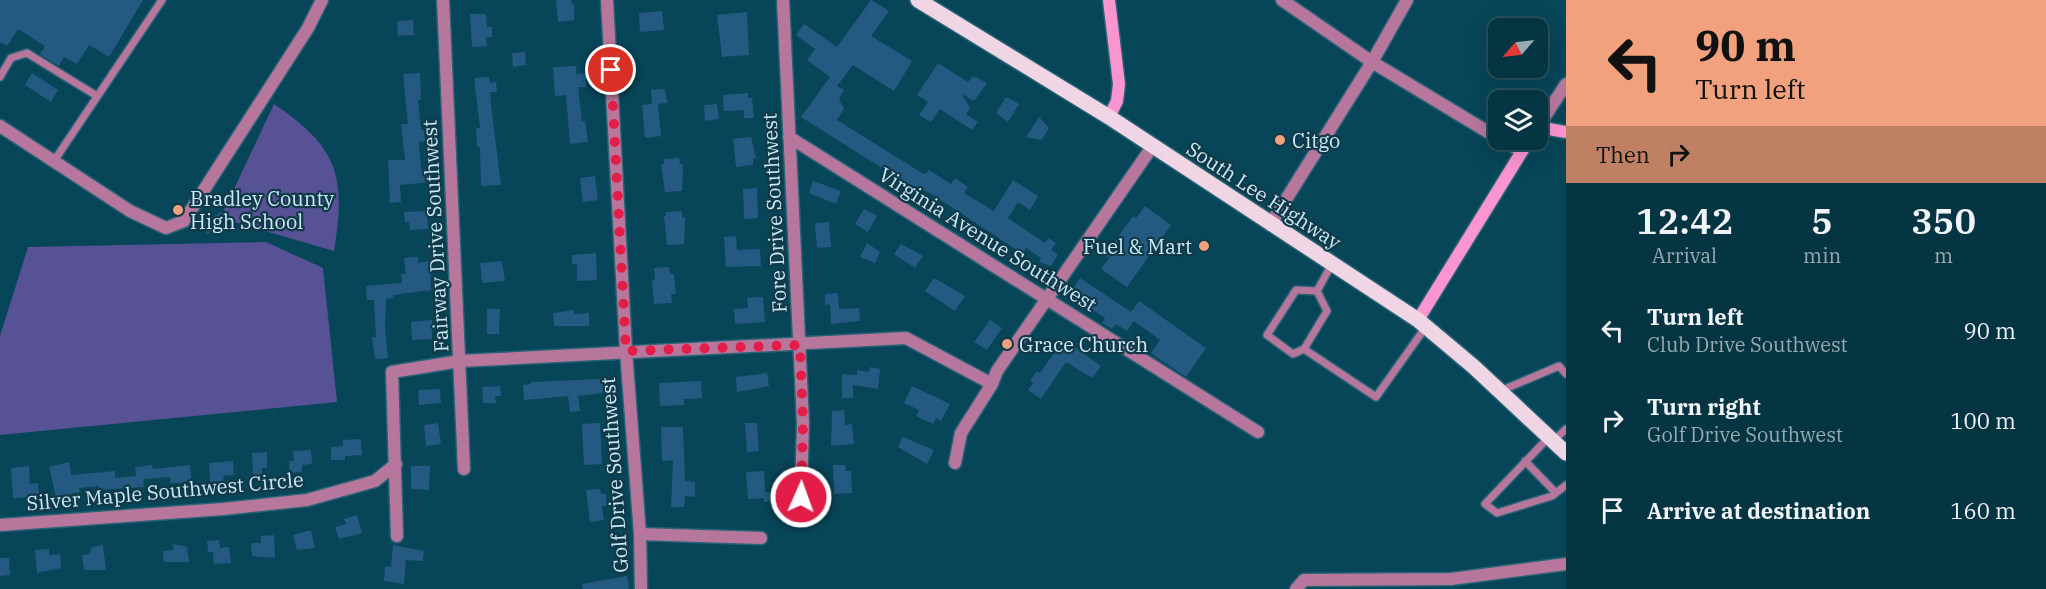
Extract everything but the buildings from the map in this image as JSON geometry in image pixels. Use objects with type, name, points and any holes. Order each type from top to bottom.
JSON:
[{"type":"main road","name":"South Lee Highway","points":[[918,0],[1108,117],[1422,324],[1474,366],[1566,453]]},
{"type":"street","points":[[0,126],[130,211],[166,228],[184,221],[288,60],[322,0]]},
{"type":"street","name":"Fairway Drive Southwest","points":[[443,0],[464,469]]},
{"type":"street","name":"Golf Drive Southwest","points":[[607,0],[626,351],[640,534],[640,589]]},
{"type":"street","name":"Fore Drive Southwest","points":[[783,0],[803,423],[801,497]]},
{"type":"street","points":[[1108,117],[1117,101],[1119,84],[1109,0]]},
{"type":"street","points":[[1282,0],[1372,62],[1488,132]]},
{"type":"street","points":[[1270,225],[1372,62],[1407,0]]},
{"type":"street","points":[[1548,112],[1566,84]]},
{"type":"street","points":[[1548,129],[1566,132]]},
{"type":"street","name":"Virginia Avenue Southwest","points":[[789,137],[1258,432]]},
{"type":"street","points":[[955,463],[961,433],[992,384],[997,371],[1152,147]]},
{"type":"street","points":[[1422,324],[1521,151]]},
{"type":"street","points":[[397,536],[392,372],[460,361],[906,338],[992,384]]},
{"type":"street","name":"Silver Maple Southwest Circle","points":[[0,525],[223,509],[307,500],[375,481],[396,464]]},
{"type":"street","points":[[640,534],[761,538]]},
{"type":"street","points":[[1296,589],[1304,580],[1451,579],[1566,564]]},
{"type":"lane","points":[[54,161],[162,0]]},
{"type":"lane","points":[[0,76],[11,58],[27,53],[97,96]]},
{"type":"lane","points":[[1317,291],[1332,264]]},
{"type":"lane","points":[[1296,290],[1317,291],[1327,311],[1304,349],[1293,354],[1267,335],[1296,290]]},
{"type":"lane","points":[[1304,349],[1376,397],[1422,324]]},
{"type":"lane","points":[[1500,391],[1559,366],[1566,374]]},
{"type":"lane","points":[[1566,429],[1525,461],[1485,504],[1497,513],[1556,493],[1566,485]]},
{"type":"lane","points":[[1525,461],[1556,493]]},
{"type":"shaded area","points":[[274,104],[312,135],[325,150],[333,166],[339,203],[334,251],[231,221],[224,210]]},
{"type":"shaded area","points":[[266,242],[323,268],[337,402],[0,435],[0,336],[28,247]]},
{"type":"place","name":"Citgo","points":[[1280,140]]},
{"type":"place","name":"Bradley County High School","points":[[178,210]]},
{"type":"place","name":"Fuel & Mart","points":[[1204,246]]},
{"type":"place","name":"Grace Church","points":[[1007,344]]},
{"type":"route","points":[[611,70],[626,351],[800,345],[803,423],[801,497]]}]
